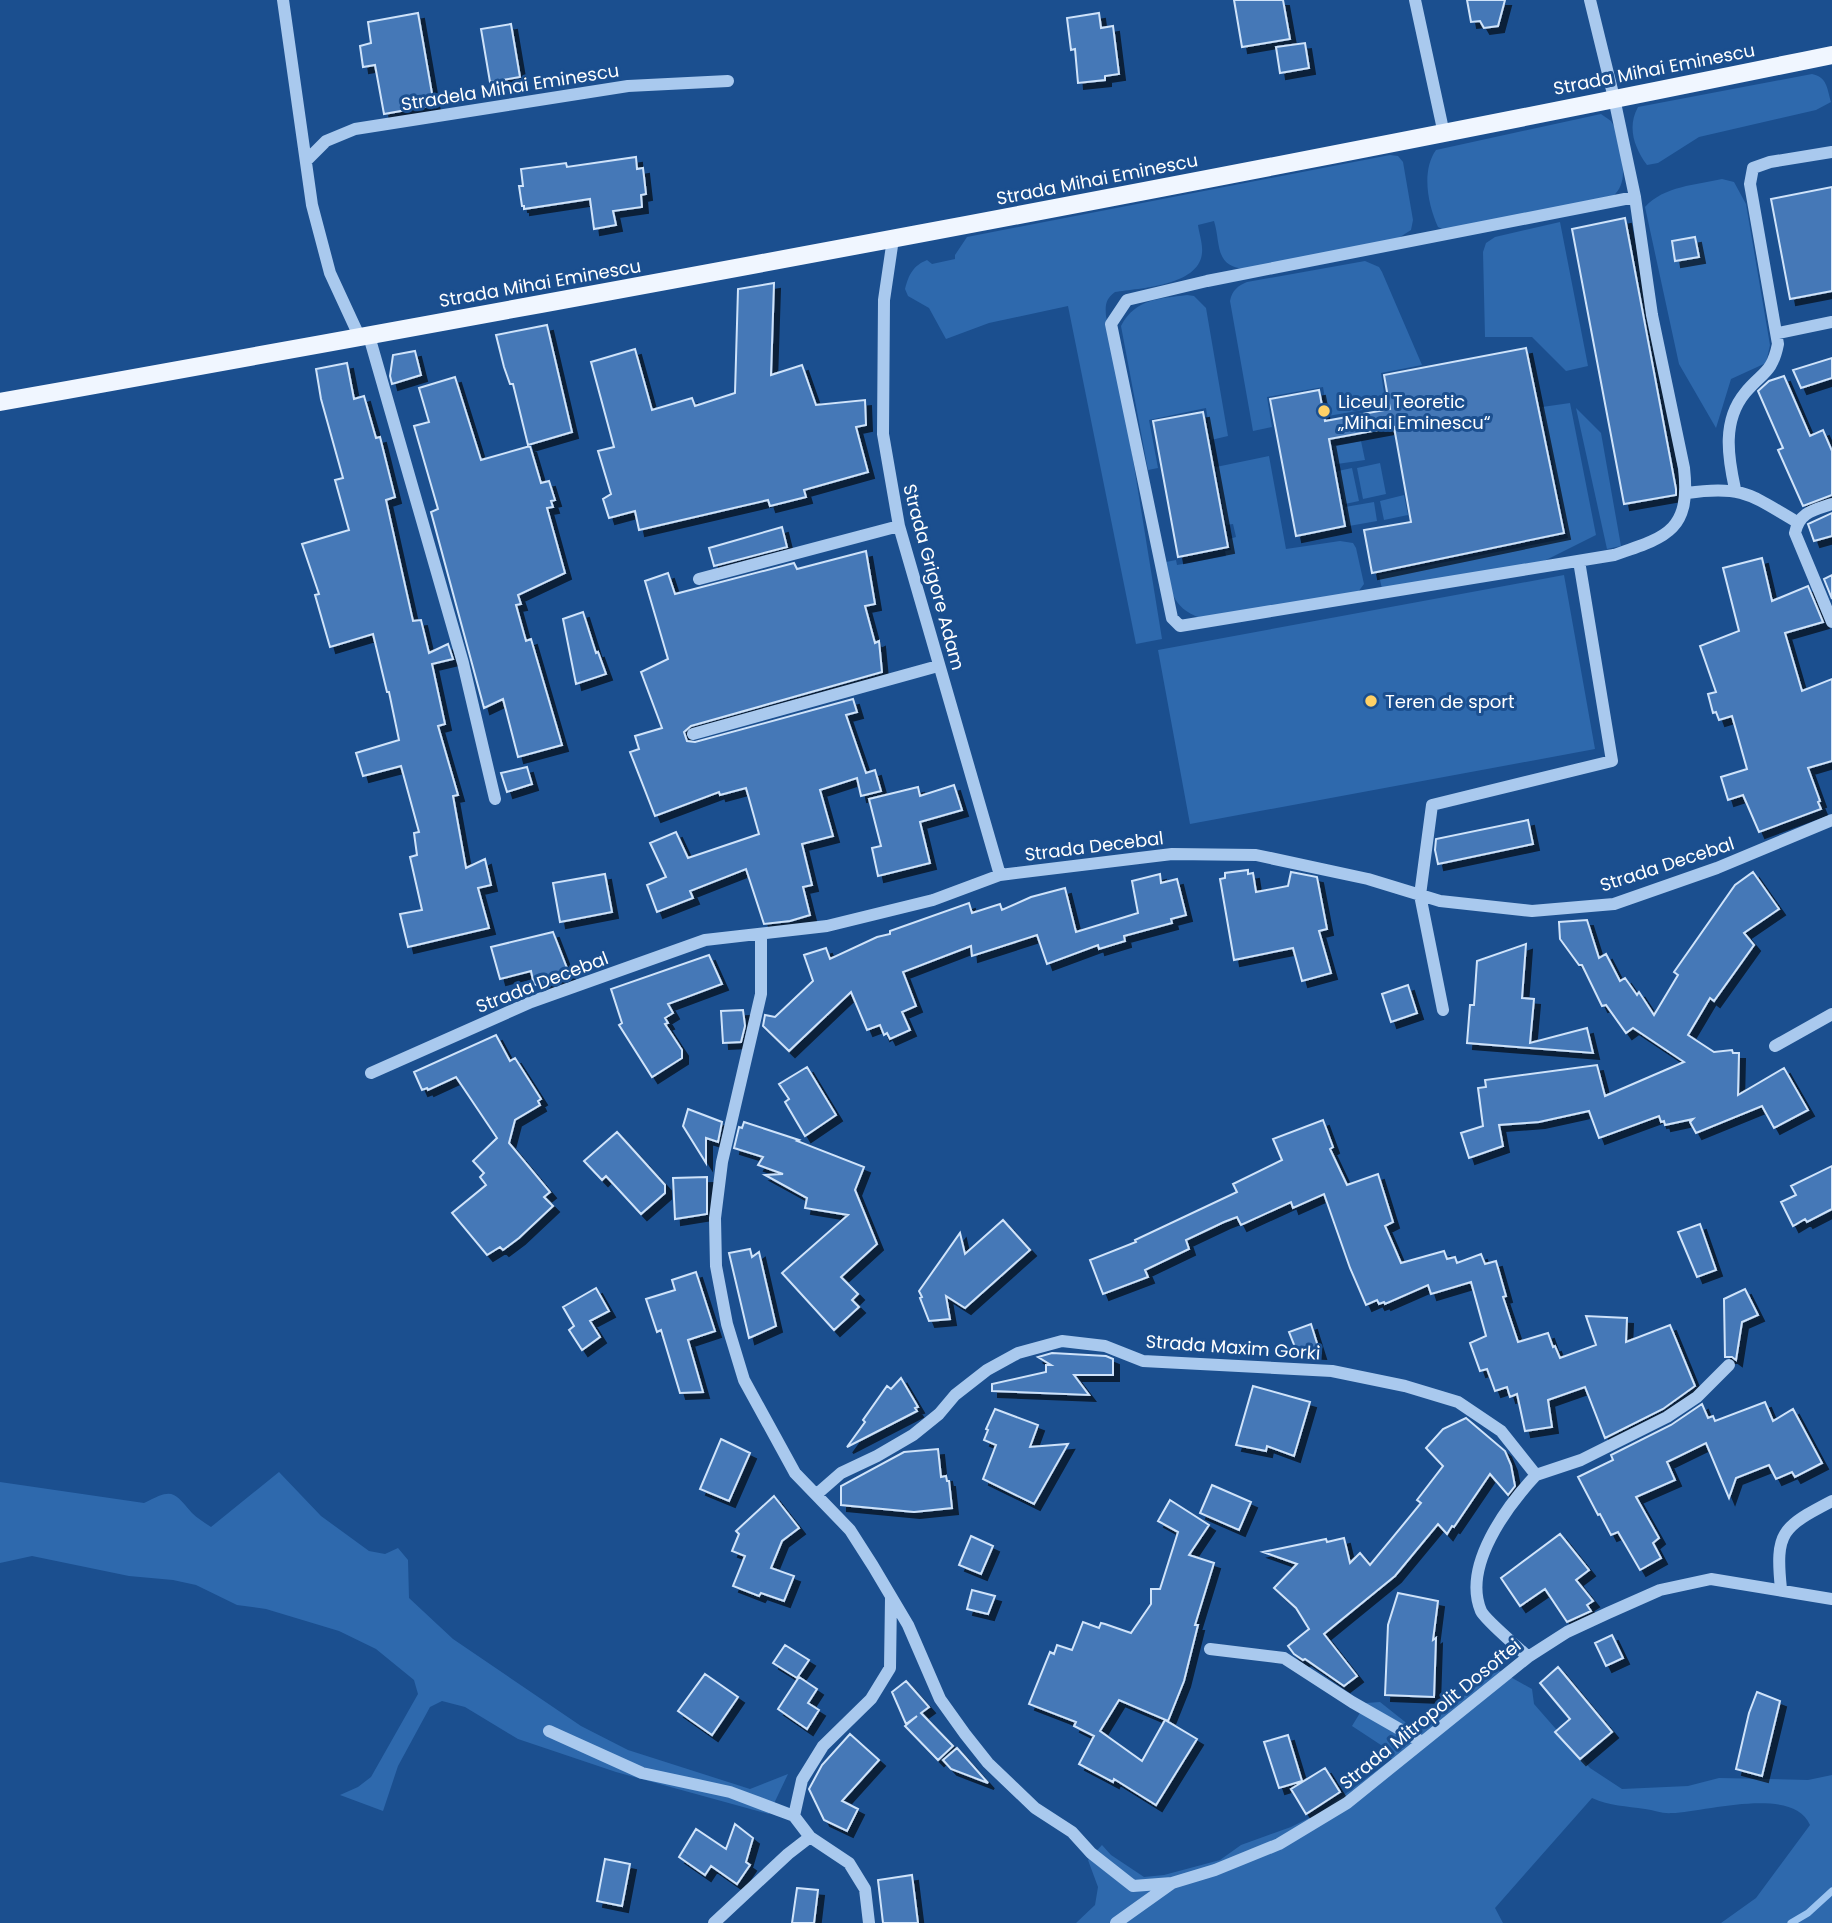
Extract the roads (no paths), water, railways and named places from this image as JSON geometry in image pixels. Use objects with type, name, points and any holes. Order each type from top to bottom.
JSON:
[{"type":"main road","name":"Strada Mihai Eminescu","points":[[0,402],[893,239],[1444,134],[1832,55]]},
{"type":"street","points":[[283,0],[313,205],[323,250],[330,273],[364,337],[463,663],[495,799]]},
{"type":"street","points":[[1415,0],[1444,134]]},
{"type":"street","points":[[1590,0],[1635,197],[1652,315],[1684,468],[1687,493],[1682,517],[1660,540],[1614,555],[1180,626],[1172,618],[1111,324],[1127,300],[1207,281],[1635,197]]},
{"type":"street","name":"Stradela Mihai Eminescu","points":[[307,160],[326,141],[355,129],[628,86],[728,81]]},
{"type":"street","points":[[1735,489],[1728,456],[1728,432],[1744,394],[1769,371],[1776,358],[1778,333],[1750,184],[1753,168],[1770,162],[1832,152]]},
{"type":"street","name":"Strada Grigore Adam","points":[[893,239],[884,300],[883,434],[899,526],[1000,875]]},
{"type":"street","points":[[1778,333],[1832,322]]},
{"type":"street","points":[[1687,493],[1735,489],[1753,496],[1797,522]]},
{"type":"street","points":[[1832,504],[1806,512],[1797,522],[1795,533],[1832,622]]},
{"type":"street","points":[[699,579],[899,526]]},
{"type":"street","points":[[1443,1010],[1420,895],[1432,805],[1612,761],[1579,561]]},
{"type":"street","points":[[693,734],[939,666]]},
{"type":"street","name":"Strada Decebal","points":[[372,1073],[531,1002],[705,940],[827,926],[933,900],[1000,875],[1172,854],[1256,855],[1368,879],[1440,901],[1532,911],[1614,904],[1717,868],[1832,820]]},
{"type":"street","points":[[761,935],[761,993],[722,1163],[715,1218],[716,1266],[727,1325],[744,1380],[795,1473],[850,1530],[908,1625],[940,1699],[988,1763],[1035,1808],[1072,1832],[1091,1853],[1133,1886],[1171,1883]]},
{"type":"street","points":[[1775,1046],[1832,1014]]},
{"type":"street","name":"Strada Maxim Gorki","points":[[817,1494],[841,1473],[913,1435],[939,1414],[955,1395],[987,1370],[1018,1353],[1062,1341],[1105,1346],[1143,1361],[1332,1371],[1405,1386],[1458,1402],[1501,1432],[1536,1475]]},
{"type":"street","points":[[1528,1657],[1481,1612],[1476,1580],[1481,1556],[1520,1493],[1536,1475],[1581,1460],[1667,1417],[1697,1397],[1729,1365]]},
{"type":"street","points":[[1781,1589],[1778,1560],[1780,1542],[1786,1530],[1807,1514],[1832,1501]]},
{"type":"street","name":"Strada Mitropolit Dosoftei","points":[[1116,1923],[1171,1883],[1215,1870],[1279,1844],[1347,1803],[1528,1657],[1567,1632],[1660,1590],[1712,1579],[1832,1599]]},
{"type":"street","points":[[794,1816],[802,1780],[823,1746],[871,1699],[890,1668],[891,1597]]},
{"type":"street","points":[[1210,1649],[1284,1658],[1352,1702],[1422,1742]]},
{"type":"street","points":[[549,1731],[642,1773],[730,1792],[794,1816],[810,1837],[849,1863],[865,1889],[869,1923]]},
{"type":"street","points":[[714,1923],[810,1837]]},
{"type":"waterway","points":[[1791,1923],[1808,1913],[1832,1891]]},
{"type":"place","name":"Liceul Teoretic „Mihai Eminescu“","points":[[1324,411]]},
{"type":"place","name":"Teren de sport","points":[[1371,701]]}]
